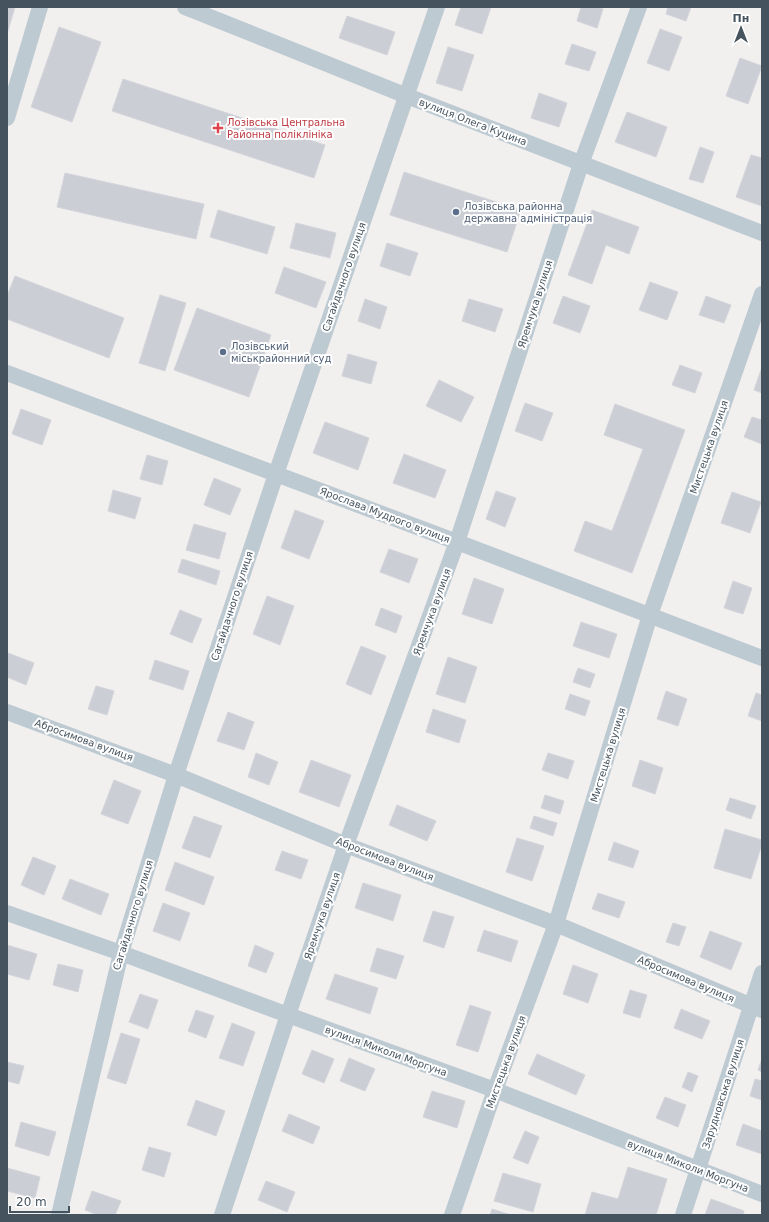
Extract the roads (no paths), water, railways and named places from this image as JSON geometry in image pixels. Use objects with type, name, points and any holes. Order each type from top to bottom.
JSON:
[{"type":"street","points":[[7,118],[40,7]]},
{"type":"street","name":"вулиця Олега Куцина","points":[[185,7],[407,96],[762,233]]},
{"type":"street","name":"Сагайдачного вулиця","points":[[59,1215],[121,953],[176,775],[276,474],[437,7]]},
{"type":"street","name":"Яремчука вулиця","points":[[222,1215],[346,845],[457,542],[581,164],[638,7]]},
{"type":"street","name":"Мистецька вулиця","points":[[452,1215],[495,1090],[556,924],[650,615],[762,294]]},
{"type":"street","name":"Ярослава Мудрого вулиця","points":[[7,373],[762,658]]},
{"type":"street","name":"Абросимова вулиця","points":[[7,712],[176,775],[346,845],[556,924],[757,1008]]},
{"type":"street","name":"вулиця Миколи Моргуна","points":[[7,913],[121,953],[495,1090],[762,1194]]},
{"type":"street","name":"Зарудновська вулиця","points":[[683,1215],[757,1008],[762,973]]},
{"type":"place","name":"Лозівська Центральна Районна поліклініка","points":[[218,128]]},
{"type":"place","name":"Лозівська районна державна адміністрація","points":[[456,212]]},
{"type":"place","name":"Лозівський міськрайонний суд","points":[[223,352]]}]
